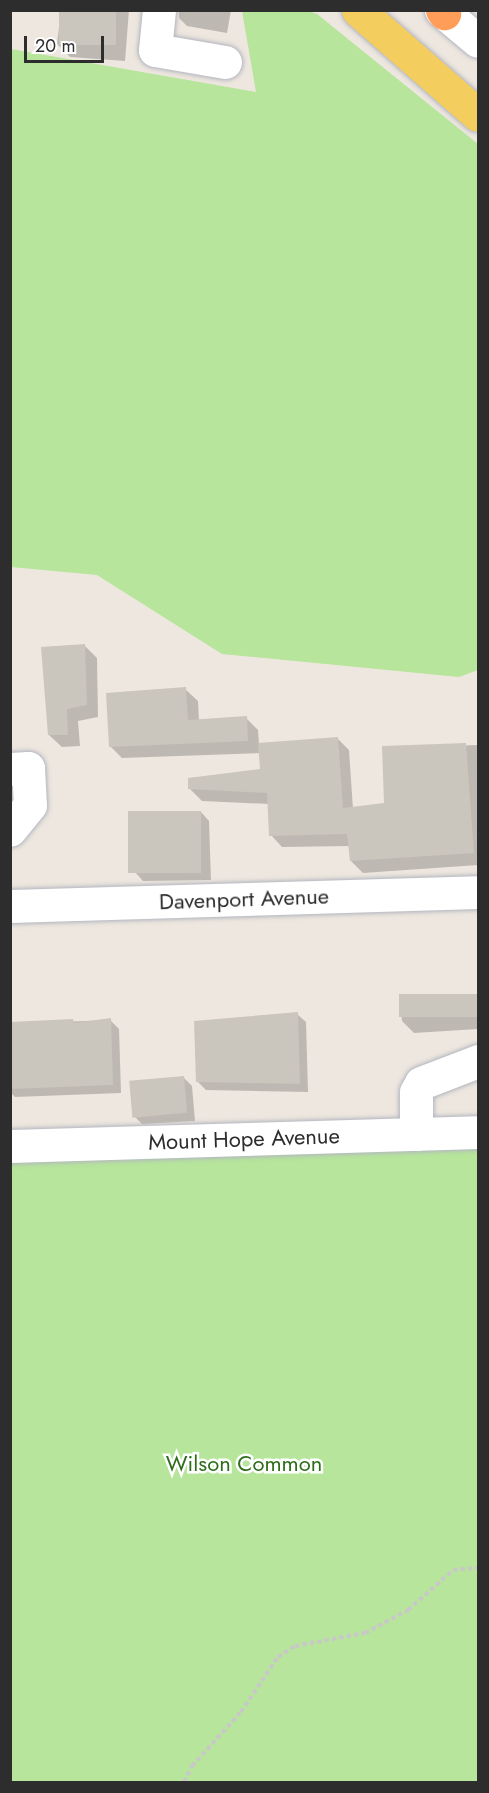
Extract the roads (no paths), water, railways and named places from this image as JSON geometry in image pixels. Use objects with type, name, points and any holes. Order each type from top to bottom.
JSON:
[{"type":"main road","points":[[358,10],[478,115]]},
{"type":"street","points":[[159,10],[155,50],[225,62]]},
{"type":"street","points":[[442,11],[478,41]]},
{"type":"street","points":[[10,769],[28,768],[30,805],[10,830]]},
{"type":"street","name":"Davenport Avenue","points":[[10,906],[478,892]]},
{"type":"street","points":[[416,1134],[416,1092],[421,1083],[478,1062]]},
{"type":"street","name":"Mount Hope Avenue","points":[[10,1146],[478,1132]]},
{"type":"park label","name":"Wilson Common","points":[[244,1464]]}]
